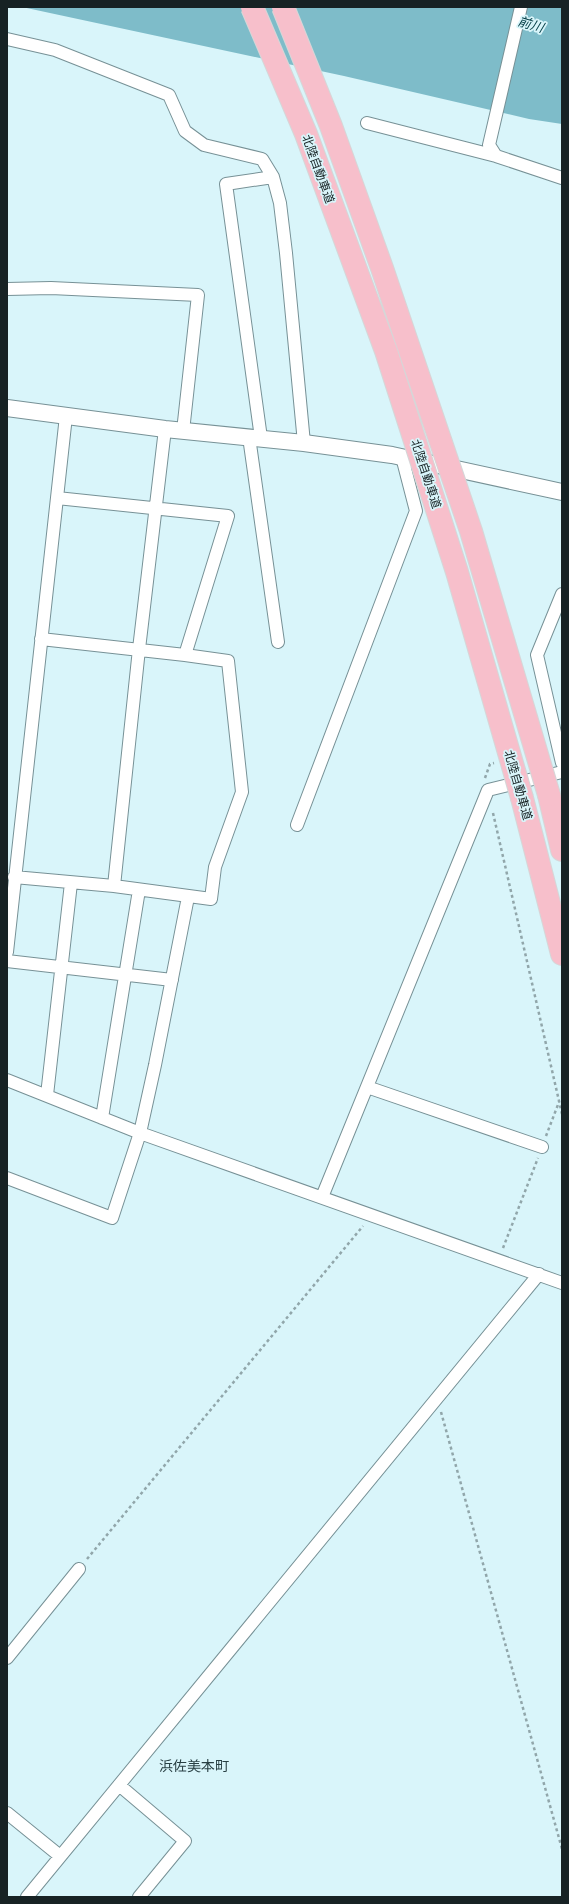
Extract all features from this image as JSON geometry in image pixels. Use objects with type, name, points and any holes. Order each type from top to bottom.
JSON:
[{"type":"highway","name":"北陸自動車道","points":[[252,7],[306,134],[386,351],[457,572],[522,798],[562,954]]},
{"type":"highway","name":"北陸自動車道","points":[[283,7],[331,126],[382,268],[471,531],[549,795],[562,850]]},
{"type":"street","points":[[496,156],[489,145],[521,7]]},
{"type":"street","points":[[7,39],[55,50],[169,95],[185,131],[204,145],[262,159],[273,177],[280,204],[304,443]]},
{"type":"street","points":[[367,123],[496,156],[562,178]]},
{"type":"street","points":[[273,177],[226,184],[278,642]]},
{"type":"street","points":[[7,289],[51,288],[198,295],[183,431]]},
{"type":"street","points":[[7,408],[165,430],[304,443],[402,458],[562,492]]},
{"type":"street","points":[[7,952],[14,878],[12,863],[41,639],[66,416]]},
{"type":"street","points":[[114,886],[139,649],[165,430]]},
{"type":"street","points":[[297,825],[416,511],[402,458]]},
{"type":"street","points":[[57,498],[156,507],[228,516],[185,654]]},
{"type":"street","points":[[562,594],[537,656],[562,763]]},
{"type":"street","points":[[14,878],[114,886],[211,899],[215,867],[242,792],[228,661],[185,654],[41,639]]},
{"type":"street","points":[[322,1198],[486,784],[562,772]]},
{"type":"street","points":[[47,1096],[71,883]]},
{"type":"street","points":[[102,1118],[139,890]]},
{"type":"street","points":[[7,1178],[112,1218],[140,1133],[188,896]]},
{"type":"street","points":[[7,961],[172,980]]},
{"type":"street","points":[[7,1080],[140,1133],[562,1283]]},
{"type":"street","points":[[367,1087],[542,1147]]},
{"type":"street","points":[[27,1897],[539,1274]]},
{"type":"street","points":[[7,1658],[79,1569]]},
{"type":"street","points":[[119,1785],[184,1841],[139,1897]]},
{"type":"street","points":[[7,1812],[60,1856]]},
{"type":"path","points":[[498,762],[490,764],[486,784],[562,1114]]},
{"type":"path","points":[[498,1260],[560,1102]]},
{"type":"path","points":[[79,1569],[372,1215]]},
{"type":"path","points":[[437,1398],[562,1849]]},
{"type":"water","name":"前川","points":[[22,7],[562,7],[562,124],[529,119],[344,76]]},
{"type":"district","name":"浜佐美本町","points":[[194,1766]]}]
